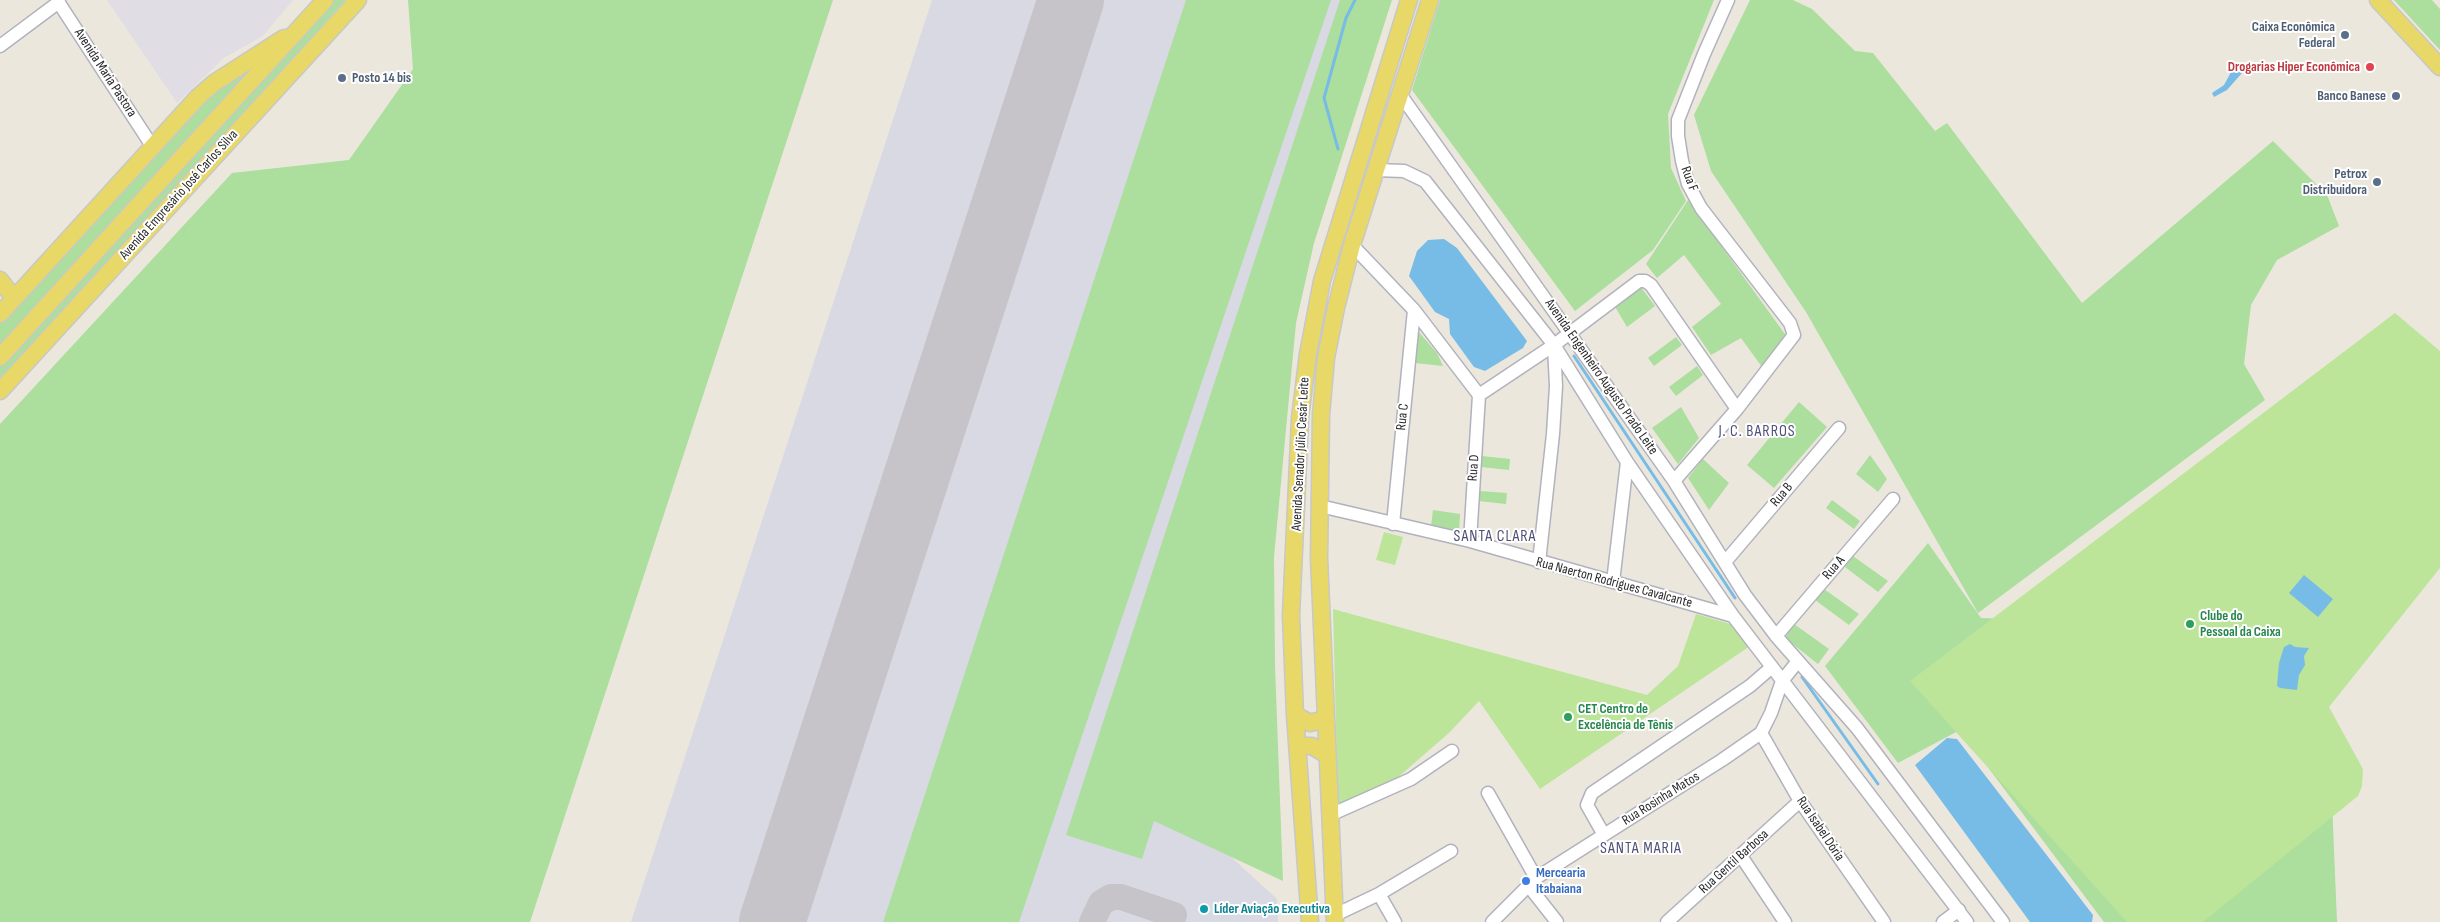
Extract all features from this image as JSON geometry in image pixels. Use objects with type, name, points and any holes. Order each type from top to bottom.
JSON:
[{"type":"main road","name":"Avenida Empresário José Carlos Silva","points":[[0,358],[325,0]]},
{"type":"main road","name":"Avenida Empresário José Carlos Silva","points":[[0,390],[358,0]]},
{"type":"main road","name":"Avenida Senador Júlio Cesár Leite","points":[[1310,922],[1295,715],[1291,615],[1300,418],[1308,354],[1322,281],[1409,0]]},
{"type":"main road","name":"Avenida Senador Júlio Cesár Leite","points":[[1335,918],[1320,608],[1321,415],[1326,358],[1352,245],[1430,0]]},
{"type":"main road","points":[[2378,0],[2440,67]]},
{"type":"main road","name":"Avenida Empresário José Carlos Silva","points":[[0,314],[152,146],[214,83],[303,26]]},
{"type":"main road","points":[[0,280],[14,298]]},
{"type":"main road","points":[[1295,715],[1310,723],[1325,718]]},
{"type":"main road","points":[[1298,750],[1305,746],[1312,746],[1327,754]]},
{"type":"street","name":"Rua F","points":[[1728,0],[1678,120],[1678,136],[1682,161],[1688,184],[1702,208],[1790,323],[1794,335],[1792,341],[1737,409]]},
{"type":"street","points":[[0,46],[58,1]]},
{"type":"street","name":"Avenida Maria Pastora","points":[[58,1],[152,146]]},
{"type":"street","name":"Avenida Engenheiro Augusto Prado Leite","points":[[1400,94],[1674,481],[1745,595],[1776,636],[1856,728],[2003,922]]},
{"type":"street","name":"Avenida Engenheiro Augusto Prado Leite","points":[[1375,170],[1404,171],[1425,181],[1554,344],[1627,462],[1734,616],[1967,922]]},
{"type":"street","points":[[1352,245],[1414,310],[1479,395],[1554,344],[1632,284],[1645,281],[1651,285],[1737,409],[1674,481]]},
{"type":"street","name":"Rua C","points":[[1393,524],[1414,310]]},
{"type":"street","points":[[1540,562],[1553,434],[1556,386],[1554,344]]},
{"type":"street","name":"Rua D","points":[[1470,541],[1479,395]]},
{"type":"street","name":"Rua B","points":[[1725,562],[1839,428]]},
{"type":"street","points":[[1613,582],[1627,462]]},
{"type":"street","name":"Rua A","points":[[1776,636],[1893,499]]},
{"type":"street","name":"Rua Naerton Rodrigues Cavalcante","points":[[1320,506],[1470,541],[1734,616]]},
{"type":"street","points":[[1761,733],[1771,713],[1782,681],[1798,661]]},
{"type":"street","points":[[1604,835],[1587,805],[1592,794],[1750,686],[1772,667]]},
{"type":"street","name":"Rua Rosinha Matos","points":[[1492,922],[1532,882],[1761,733]]},
{"type":"street","name":"Rua Isabel Dória","points":[[1761,733],[1800,801],[1884,922]]},
{"type":"street","points":[[1330,815],[1411,779],[1452,751]]},
{"type":"street","points":[[1488,793],[1532,882],[1557,922]]},
{"type":"street","name":"Rua Gentil Barbosa","points":[[1668,922],[1800,801]]},
{"type":"street","points":[[1335,918],[1451,851]]},
{"type":"street","points":[[1742,856],[1785,922]]},
{"type":"street","points":[[1379,894],[1395,922]]},
{"type":"street","points":[[1943,922],[1959,910]]},
{"type":"shaded area","points":[[107,0],[293,0],[263,36],[224,58],[177,103]]},
{"type":"shaded area","points":[[932,0],[1367,0],[1119,754],[1277,899],[1278,922],[631,922]]},
{"type":"green space","points":[[332,0],[345,0],[0,383],[0,365]]},
{"type":"green space","points":[[408,0],[833,0],[530,922],[0,922],[0,424],[232,173],[349,160],[413,69]]},
{"type":"green space","points":[[1186,0],[1331,0],[1019,922],[883,922]]},
{"type":"green space","points":[[1340,0],[1392,0],[1314,243],[1296,323],[1274,557],[1275,666],[1283,881],[1154,821],[1142,859],[1066,835]]},
{"type":"green space","points":[[1440,0],[1714,0],[1668,114],[1671,168],[1686,201],[1653,250],[1575,311],[1412,90]]},
{"type":"green space","points":[[1750,0],[1793,0],[1812,9],[1855,51],[1873,53],[1935,131],[1947,123],[2082,303],[2273,141],[2327,195],[2339,226],[2277,260],[2251,305],[2244,364],[2265,400],[1978,613],[1806,312],[1711,171],[1694,115]]},
{"type":"green space","points":[[2394,0],[2432,0],[2440,9],[2440,50]]},
{"type":"green space","points":[[268,53],[0,348],[0,322],[204,99]]},
{"type":"green space","points":[[1688,200],[1787,337],[1762,367],[1741,338],[1711,355],[1692,327],[1721,304],[1684,255],[1657,278],[1646,264]]},
{"type":"green space","points":[[1640,286],[1655,306],[1627,327],[1614,305]]},
{"type":"green space","name":"Clube do Pessoal da Caixa","points":[[2395,313],[2440,351],[2440,568],[2329,707],[2363,769],[2362,786],[2358,796],[2203,922],[2127,922],[1910,681]]},
{"type":"green space","points":[[1417,330],[1437,353],[1443,366],[1415,363]]},
{"type":"green space","points":[[1676,337],[1682,345],[1654,366],[1648,358]]},
{"type":"green space","points":[[1697,366],[1703,375],[1676,396],[1669,387]]},
{"type":"green space","points":[[1799,402],[1827,427],[1774,488],[1747,465]]},
{"type":"green space","points":[[1681,407],[1699,438],[1678,464],[1652,428]]},
{"type":"green space","points":[[1870,455],[1887,479],[1878,492],[1856,474]]},
{"type":"green space","points":[[1482,456],[1510,459],[1509,470],[1481,467]]},
{"type":"green space","points":[[1703,459],[1729,483],[1709,510],[1688,478]]},
{"type":"green space","points":[[1479,491],[1507,493],[1506,504],[1478,501]]},
{"type":"green space","points":[[1832,500],[1860,521],[1854,529],[1826,508]]},
{"type":"green space","points":[[1433,510],[1460,514],[1459,533],[1431,526]]},
{"type":"green space","points":[[1384,532],[1403,537],[1395,565],[1376,560]]},
{"type":"green space","points":[[1928,543],[1981,618],[2008,619],[2329,729],[2337,922],[2104,922],[1960,730],[1898,763],[1825,666]]},
{"type":"green space","points":[[1853,556],[1888,581],[1878,592],[1845,567]]},
{"type":"green space","points":[[1824,589],[1859,614],[1849,625],[1815,600]]},
{"type":"green space","name":"CET Centro de Excelência de Tênis","points":[[1333,609],[1647,695],[1678,666],[1696,614],[1734,625],[1750,646],[1540,789],[1479,701],[1450,732],[1396,779],[1338,807]]},
{"type":"green space","points":[[1794,624],[1829,649],[1818,664],[1785,638]]},
{"type":"water","points":[[2234,63],[2240,67],[2242,73],[2227,90],[2214,97],[2212,93],[2224,85]]},
{"type":"water","points":[[1444,239],[1457,248],[1527,341],[1523,348],[1485,371],[1474,367],[1450,334],[1449,319],[1435,312],[1409,276],[1417,251],[1428,240]]},
{"type":"water","points":[[2304,575],[2333,599],[2318,617],[2289,593]]},
{"type":"water","points":[[2290,644],[2295,647],[2309,648],[2304,656],[2305,665],[2299,675],[2297,690],[2277,686],[2279,663],[2284,647]]},
{"type":"water","points":[[1947,738],[1957,739],[2093,915],[2092,922],[2030,922],[1915,765]]},
{"type":"waterway","points":[[1338,149],[1324,98],[1346,18],[1355,0]]},
{"type":"waterway","points":[[1574,356],[1735,598]]},
{"type":"waterway","points":[[1802,677],[1878,784]]},
{"type":"taxiway","points":[[1092,922],[1101,903],[1111,897],[1121,897],[1174,915]]},
{"type":"runway","points":[[772,922],[1071,0]]},
{"type":"place","name":"Caixa Econômica Federal","points":[[2345,35]]},
{"type":"place","name":"Drogarias Hiper Econômica","points":[[2370,67]]},
{"type":"place","name":"Posto 14 bis","points":[[342,78]]},
{"type":"place","name":"Banco Banese","points":[[2396,96]]},
{"type":"place","name":"Petrox Distribuidora","points":[[2377,182]]},
{"type":"place","name":"Clube do Pessoal da Caixa","points":[[2190,624]]},
{"type":"place","name":"CET Centro de Excelência de Tênis","points":[[1568,717]]},
{"type":"place","name":"Mercearia Itabaiana","points":[[1526,881]]},
{"type":"place","name":"Líder Aviação Executiva","points":[[1204,909]]},
{"type":"district","name":"J. C. BARROS","points":[[1757,432]]},
{"type":"district","name":"SANTA CLARA","points":[[1495,537]]},
{"type":"district","name":"SANTA MARIA","points":[[1641,849]]}]
